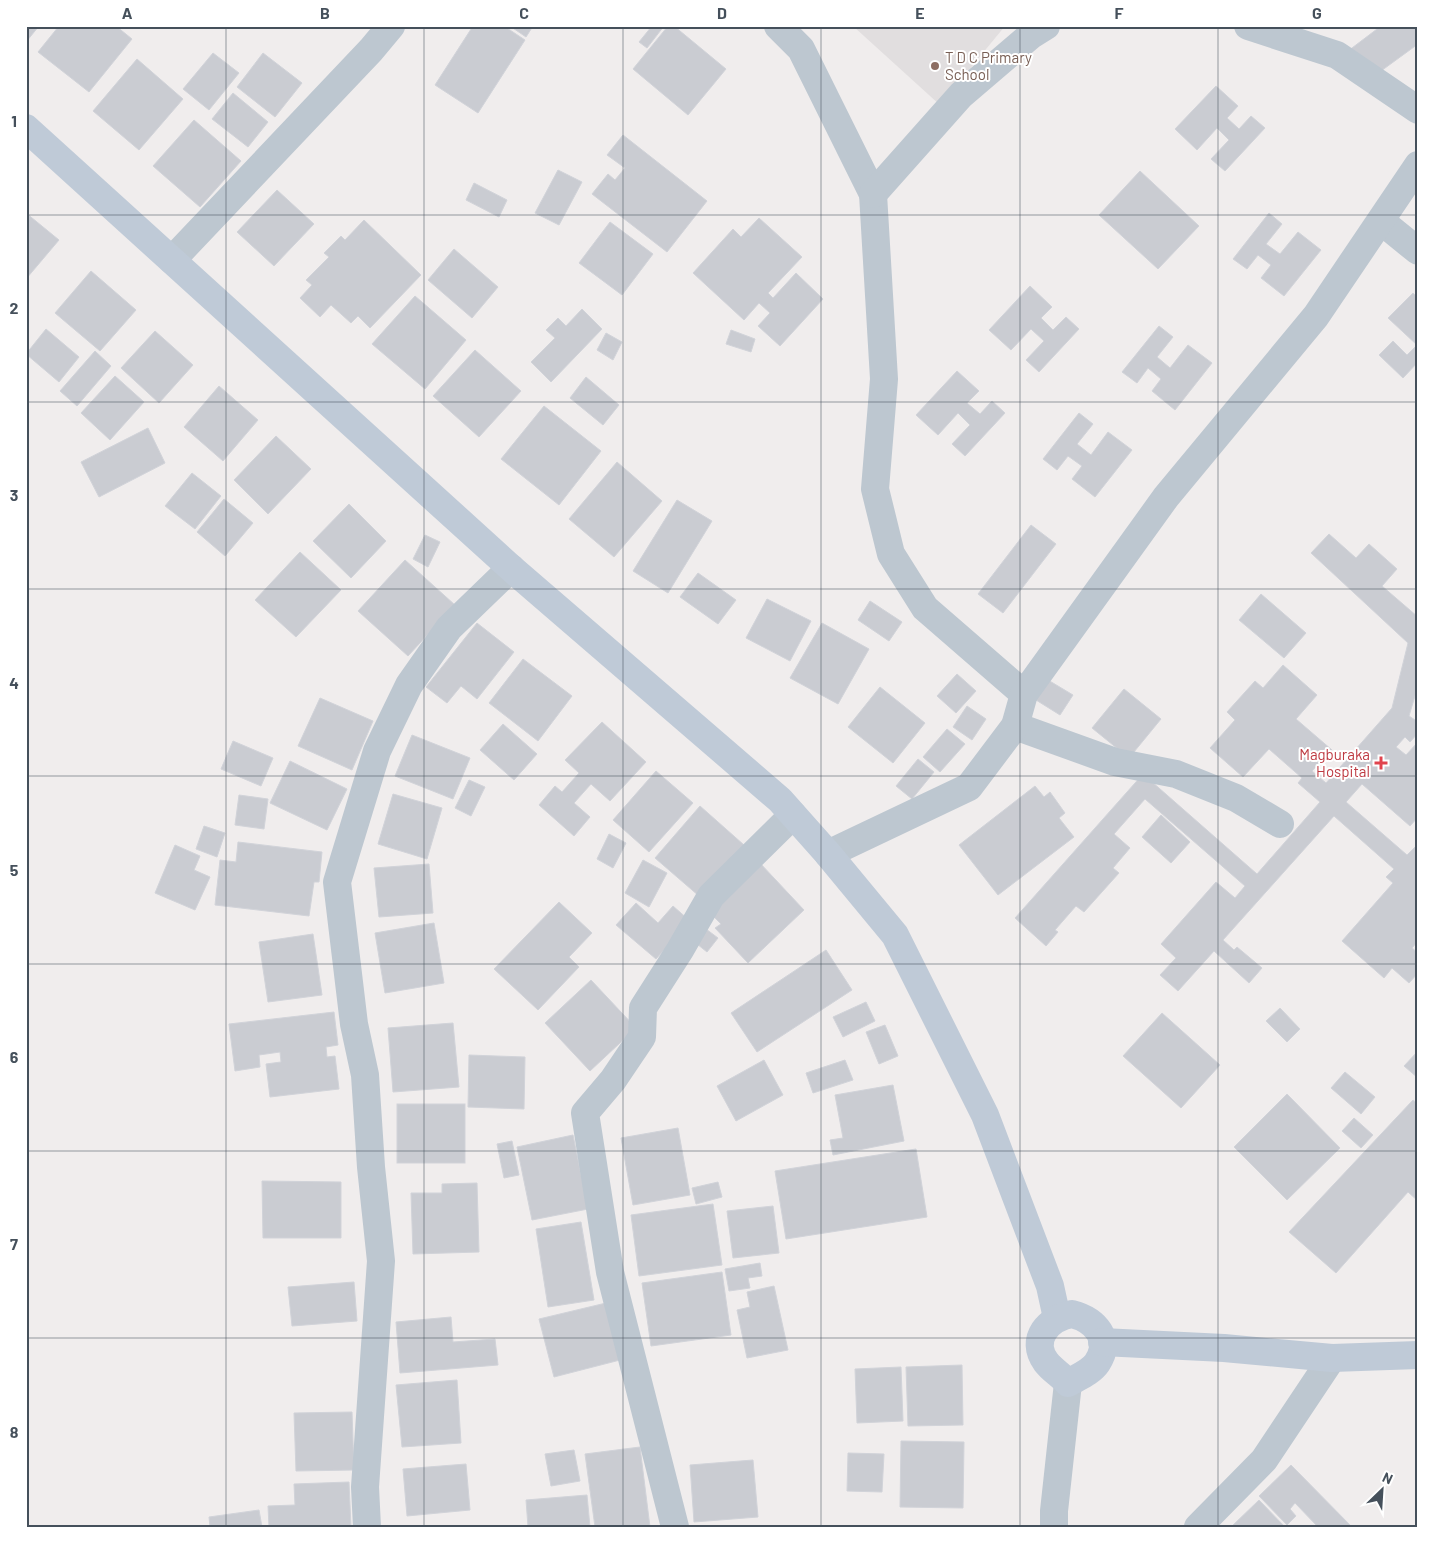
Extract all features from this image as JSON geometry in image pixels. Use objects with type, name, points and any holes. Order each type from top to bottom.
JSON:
[{"type":"street","points":[[172,260],[371,50],[391,26]]},
{"type":"street","points":[[778,26],[801,49],[873,194],[884,379],[875,490],[892,554],[925,608],[1024,694]]},
{"type":"street","points":[[873,194],[961,95],[1030,36],[1046,26]]},
{"type":"street","points":[[1248,26],[1337,55],[1418,110]]},
{"type":"street","points":[[26,128],[511,568],[780,800],[828,854],[895,935],[985,1115],[1050,1286],[1057,1318]]},
{"type":"street","points":[[828,854],[969,787],[1015,726],[1024,694],[1166,497],[1316,316],[1418,165]]},
{"type":"street","points":[[1381,222],[1418,251]]},
{"type":"street","points":[[367,1527],[365,1487],[381,1261],[371,1167],[365,1075],[354,1024],[337,882],[377,751],[409,685],[449,628],[511,568]]},
{"type":"street","points":[[1015,726],[1115,762],[1176,774],[1236,798],[1280,824]]},
{"type":"street","points":[[675,1527],[610,1272],[585,1113],[613,1080],[642,1037],[643,1008],[680,950],[711,896],[793,815]]},
{"type":"street","points":[[1054,1527],[1054,1511],[1068,1383],[1060,1374],[1052,1369],[1041,1354],[1040,1343],[1043,1332],[1049,1324],[1057,1318],[1072,1314],[1085,1317],[1096,1328],[1102,1342],[1101,1353],[1096,1363],[1089,1371],[1068,1383]]},
{"type":"street","points":[[1102,1342],[1224,1348],[1332,1358],[1418,1355]]},
{"type":"street","points":[[1198,1527],[1264,1460],[1332,1358]]},
{"type":"shaded area","name":"T D C Primary School","points":[[853,26],[1005,26],[940,105]]},
{"type":"building","points":[[26,26],[39,26],[26,42]]},
{"type":"building","points":[[59,26],[116,26],[132,39],[89,92],[38,52]]},
{"type":"building","points":[[473,26],[504,26],[525,40],[478,113],[435,85]]},
{"type":"building","points":[[510,26],[533,26],[526,37]]},
{"type":"building","points":[[652,26],[664,26],[647,48],[639,42]]},
{"type":"building","points":[[668,26],[674,26],[726,69],[688,115],[633,69]]},
{"type":"building","points":[[1381,26],[1418,26],[1418,44],[1370,79],[1348,51]]},
{"type":"building","points":[[213,53],[239,73],[209,110],[183,89]]},
{"type":"building","points":[[263,53],[302,83],[275,117],[237,87]]},
{"type":"building","points":[[137,59],[183,99],[139,150],[93,111]]},
{"type":"building","points":[[1216,86],[1238,106],[1227,118],[1239,129],[1251,116],[1265,128],[1225,171],[1211,159],[1229,140],[1217,128],[1197,150],[1175,129]]},
{"type":"building","points":[[233,93],[268,122],[248,147],[212,119]]},
{"type":"building","points":[[194,120],[241,161],[200,207],[153,166]]},
{"type":"building","points":[[623,135],[707,201],[667,252],[592,194],[608,174],[615,180],[625,168],[607,155]]},
{"type":"building","points":[[558,170],[582,182],[559,225],[535,213]]},
{"type":"building","points":[[1140,171],[1199,226],[1158,269],[1099,215]]},
{"type":"building","points":[[474,183],[507,200],[499,217],[466,200]]},
{"type":"building","points":[[277,190],[314,224],[274,266],[237,232]]},
{"type":"building","points":[[26,213],[59,240],[26,279]]},
{"type":"building","points":[[1269,213],[1282,224],[1266,244],[1280,254],[1298,232],[1321,250],[1284,296],[1261,278],[1271,265],[1258,255],[1247,269],[1233,259]]},
{"type":"building","points":[[759,218],[802,257],[768,293],[773,298],[796,273],[823,299],[780,346],[758,326],[770,313],[759,303],[744,320],[693,273],[733,229],[741,237]]},
{"type":"building","points":[[364,220],[421,275],[370,328],[358,316],[351,323],[331,305],[320,317],[300,298],[312,285],[306,280],[329,257],[324,253],[341,236],[345,240]]},
{"type":"building","points":[[610,222],[653,254],[622,295],[579,263]]},
{"type":"building","points":[[454,249],[498,287],[472,318],[428,280]]},
{"type":"building","points":[[91,271],[136,310],[100,351],[55,313]]},
{"type":"building","points":[[1030,286],[1052,307],[1041,318],[1053,330],[1066,317],[1079,329],[1039,372],[1026,360],[1044,341],[1031,329],[1011,350],[989,330]]},
{"type":"building","points":[[1413,293],[1418,298],[1418,362],[1403,378],[1379,355],[1393,341],[1407,355],[1417,345],[1388,318]]},
{"type":"building","points":[[415,296],[466,340],[425,389],[372,344]]},
{"type":"building","points":[[582,309],[602,329],[551,382],[531,362],[555,338],[546,330],[558,318],[566,326]]},
{"type":"building","points":[[1159,326],[1173,337],[1157,357],[1170,368],[1188,345],[1212,363],[1175,410],[1152,391],[1161,379],[1148,368],[1137,383],[1122,372]]},
{"type":"building","points":[[46,329],[79,357],[59,382],[26,354]]},
{"type":"building","points":[[731,330],[755,339],[751,352],[726,344]]},
{"type":"building","points":[[155,331],[193,365],[159,403],[121,368]]},
{"type":"building","points":[[606,333],[622,342],[613,360],[597,350]]},
{"type":"building","points":[[475,350],[521,391],[479,437],[433,396]]},
{"type":"building","points":[[95,351],[111,366],[77,406],[60,391]]},
{"type":"building","points":[[957,371],[979,391],[967,403],[980,414],[992,401],[1005,413],[965,456],[952,444],[970,425],[958,413],[938,435],[916,415]]},
{"type":"building","points":[[115,376],[144,402],[110,440],[81,413]]},
{"type":"building","points":[[586,377],[619,405],[603,425],[570,398]]},
{"type":"building","points":[[219,386],[258,420],[223,461],[184,427]]},
{"type":"building","points":[[544,406],[601,451],[559,505],[501,459]]},
{"type":"building","points":[[1079,413],[1093,424],[1077,444],[1091,455],[1108,432],[1132,450],[1095,497],[1072,479],[1082,466],[1068,456],[1057,470],[1043,459]]},
{"type":"building","points":[[148,428],[165,463],[99,497],[81,462]]},
{"type":"building","points":[[276,436],[311,469],[268,514],[234,480]]},
{"type":"building","points":[[617,462],[662,501],[614,557],[569,519]]},
{"type":"building","points":[[192,473],[221,496],[195,529],[165,506]]},
{"type":"building","points":[[224,499],[253,523],[225,556],[197,532]]},
{"type":"building","points":[[677,500],[712,521],[668,593],[633,571]]},
{"type":"building","points":[[349,504],[386,541],[351,578],[313,541]]},
{"type":"building","points":[[1031,525],[1056,544],[1003,613],[978,594]]},
{"type":"building","name":"Magburaka Hospital","points":[[1329,534],[1356,558],[1369,544],[1397,569],[1382,586],[1418,617],[1418,686],[1409,716],[1418,722],[1418,733],[1410,742],[1405,737],[1396,747],[1406,755],[1418,742],[1418,817],[1410,826],[1362,784],[1346,802],[1407,855],[1418,844],[1418,941],[1412,948],[1418,953],[1418,973],[1409,983],[1392,968],[1384,978],[1342,941],[1393,883],[1386,877],[1394,869],[1334,816],[1223,940],[1234,950],[1237,947],[1262,968],[1249,983],[1214,951],[1178,991],[1160,975],[1176,958],[1161,944],[1216,882],[1235,898],[1245,886],[1145,799],[1114,834],[1130,848],[1113,868],[1119,873],[1084,912],[1076,906],[1055,930],[1058,932],[1046,946],[1015,918],[1143,774],[1257,874],[1320,802],[1298,783],[1302,778],[1269,749],[1243,777],[1210,748],[1235,720],[1227,712],[1255,681],[1263,688],[1283,665],[1317,695],[1296,719],[1332,750],[1312,771],[1326,783],[1392,708],[1408,643],[1311,553]]},
{"type":"building","points":[[425,535],[440,542],[428,567],[413,559]]},
{"type":"building","points":[[300,552],[341,590],[296,637],[255,600]]},
{"type":"building","points":[[405,560],[455,605],[408,656],[358,611]]},
{"type":"building","points":[[698,573],[736,600],[718,624],[680,597]]},
{"type":"building","points":[[1261,594],[1306,633],[1284,658],[1239,620]]},
{"type":"building","points":[[767,599],[811,621],[790,661],[746,638]]},
{"type":"building","points":[[870,601],[902,622],[889,641],[858,620]]},
{"type":"building","points":[[477,623],[514,652],[477,699],[461,686],[447,703],[426,687]]},
{"type":"building","points":[[822,623],[869,649],[838,704],[790,678]]},
{"type":"building","points":[[523,659],[572,696],[538,741],[489,703]]},
{"type":"building","points":[[957,674],[976,691],[956,713],[937,696]]},
{"type":"building","points":[[1048,680],[1073,695],[1060,715],[1036,700]]},
{"type":"building","points":[[880,687],[925,723],[893,763],[848,727]]},
{"type":"building","points":[[1124,689],[1161,719],[1129,758],[1092,728]]},
{"type":"building","points":[[320,698],[373,721],[352,770],[298,746]]},
{"type":"building","points":[[967,706],[986,719],[972,740],[953,727]]},
{"type":"building","points":[[602,722],[646,762],[610,801],[591,784],[574,803],[590,817],[574,836],[539,805],[555,786],[562,792],[579,773],[565,760]]},
{"type":"building","points":[[503,724],[537,754],[514,780],[480,750]]},
{"type":"building","points":[[947,729],[965,744],[940,772],[923,757]]},
{"type":"building","points":[[412,735],[470,758],[453,799],[395,776]]},
{"type":"building","points":[[233,741],[273,758],[261,786],[221,769]]},
{"type":"building","points":[[918,759],[934,772],[912,799],[896,786]]},
{"type":"building","points":[[290,761],[347,789],[327,830],[270,803]]},
{"type":"building","points":[[656,771],[693,803],[649,852],[613,820]]},
{"type":"building","points":[[469,780],[485,787],[471,816],[455,808]]},
{"type":"building","points":[[1035,786],[1044,797],[1050,792],[1065,813],[1059,818],[1074,837],[998,895],[959,845]]},
{"type":"building","points":[[393,794],[442,808],[427,859],[378,844]]},
{"type":"building","points":[[239,795],[268,799],[264,829],[235,825]]},
{"type":"building","points":[[700,806],[744,845],[699,896],[655,858]]},
{"type":"building","points":[[1161,815],[1190,842],[1171,863],[1142,837]]},
{"type":"building","points":[[204,826],[225,833],[217,857],[196,849]]},
{"type":"building","points":[[609,834],[626,843],[613,868],[597,859]]},
{"type":"building","points":[[238,842],[322,852],[319,882],[314,882],[309,916],[215,905],[220,860],[236,862]]},
{"type":"building","points":[[175,845],[200,856],[194,870],[210,877],[195,910],[155,893]]},
{"type":"building","points":[[643,860],[667,873],[649,907],[625,893]]},
{"type":"building","points":[[759,862],[804,910],[748,963],[715,928],[721,924],[708,911]]},
{"type":"building","points":[[429,864],[433,913],[379,917],[374,868]]},
{"type":"building","points":[[559,902],[592,933],[569,957],[579,967],[538,1010],[494,969]]},
{"type":"building","points":[[636,903],[658,923],[673,906],[690,921],[656,959],[616,925]]},
{"type":"building","points":[[434,923],[444,983],[385,993],[375,933]]},
{"type":"building","points":[[702,926],[718,938],[707,952],[692,940]]},
{"type":"building","points":[[313,934],[322,995],[268,1002],[259,942]]},
{"type":"building","points":[[826,950],[852,990],[757,1052],[731,1013]]},
{"type":"building","points":[[591,980],[636,1028],[590,1071],[545,1023]]},
{"type":"building","points":[[866,1002],[875,1021],[843,1037],[833,1017]]},
{"type":"building","points":[[1280,1008],[1300,1029],[1287,1042],[1266,1021]]},
{"type":"building","points":[[334,1012],[338,1045],[326,1047],[327,1057],[335,1056],[339,1089],[270,1097],[266,1064],[281,1062],[280,1052],[259,1055],[260,1067],[235,1071],[229,1024]]},
{"type":"building","points":[[1162,1013],[1220,1065],[1181,1108],[1123,1056]]},
{"type":"building","points":[[453,1023],[459,1087],[393,1092],[388,1028]]},
{"type":"building","points":[[885,1025],[898,1056],[879,1064],[866,1032]]},
{"type":"building","points":[[1418,1051],[1418,1078],[1404,1066]]},
{"type":"building","points":[[469,1055],[525,1057],[524,1109],[468,1107]]},
{"type":"building","points":[[764,1060],[783,1095],[736,1121],[717,1086]]},
{"type":"building","points":[[845,1060],[853,1080],[813,1093],[806,1073]]},
{"type":"building","points":[[1345,1072],[1375,1097],[1361,1114],[1331,1088]]},
{"type":"building","points":[[893,1085],[904,1141],[833,1155],[830,1140],[843,1138],[835,1095]]},
{"type":"building","points":[[1287,1094],[1340,1148],[1287,1200],[1234,1147]]},
{"type":"building","points":[[1413,1100],[1418,1104],[1418,1201],[1408,1192],[1336,1273],[1289,1232]]},
{"type":"building","points":[[397,1104],[465,1104],[465,1163],[397,1163]]},
{"type":"building","points":[[1354,1118],[1373,1135],[1361,1148],[1342,1131]]},
{"type":"building","points":[[678,1128],[690,1195],[633,1205],[621,1138]]},
{"type":"building","points":[[573,1135],[588,1209],[532,1220],[517,1147]]},
{"type":"building","points":[[512,1141],[519,1175],[504,1178],[497,1144]]},
{"type":"building","points":[[916,1149],[927,1217],[786,1239],[775,1171]]},
{"type":"building","points":[[262,1181],[341,1182],[341,1238],[263,1238]]},
{"type":"building","points":[[718,1182],[722,1197],[696,1204],[692,1188]]},
{"type":"building","points":[[477,1183],[479,1252],[413,1254],[411,1193],[442,1193],[442,1184]]},
{"type":"building","points":[[713,1204],[722,1265],[639,1276],[631,1215]]},
{"type":"building","points":[[773,1206],[779,1253],[733,1258],[727,1211]]},
{"type":"building","points":[[581,1222],[594,1300],[548,1307],[536,1229]]},
{"type":"building","points":[[760,1263],[762,1276],[748,1278],[750,1288],[729,1291],[725,1269]]},
{"type":"building","points":[[722,1272],[731,1335],[651,1346],[642,1283]]},
{"type":"building","points":[[354,1282],[357,1321],[292,1326],[288,1287]]},
{"type":"building","points":[[774,1286],[788,1350],[747,1358],[737,1310],[750,1307],[747,1292]]},
{"type":"building","points":[[606,1303],[620,1360],[554,1377],[539,1319]]},
{"type":"building","points":[[451,1317],[453,1342],[495,1339],[498,1365],[400,1373],[396,1322]]},
{"type":"building","points":[[962,1365],[963,1425],[908,1426],[906,1367]]},
{"type":"building","points":[[901,1367],[903,1421],[857,1423],[855,1369]]},
{"type":"building","points":[[457,1380],[461,1443],[402,1447],[396,1385]]},
{"type":"building","points":[[352,1412],[354,1470],[296,1471],[294,1413]]},
{"type":"building","points":[[901,1441],[964,1442],[963,1508],[900,1507]]},
{"type":"building","points":[[640,1447],[650,1527],[595,1527],[585,1454]]},
{"type":"building","points":[[574,1450],[580,1481],[551,1486],[545,1454]]},
{"type":"building","points":[[848,1453],[884,1454],[882,1492],[847,1491]]},
{"type":"building","points":[[753,1460],[758,1517],[694,1522],[690,1465]]},
{"type":"building","points":[[466,1464],[470,1510],[407,1516],[403,1469]]},
{"type":"building","points":[[1291,1465],[1352,1527],[1318,1527],[1295,1503],[1290,1509],[1296,1516],[1287,1525],[1259,1496]]},
{"type":"building","points":[[349,1482],[351,1527],[269,1527],[268,1506],[295,1505],[294,1484]]},
{"type":"building","points":[[587,1495],[590,1527],[528,1527],[526,1500]]},
{"type":"building","points":[[1259,1500],[1285,1527],[1231,1527]]},
{"type":"building","points":[[259,1510],[262,1527],[210,1527],[209,1517]]},
{"type":"place","name":"T D C Primary School","points":[[935,66]]},
{"type":"place","name":"Magburaka Hospital","points":[[1381,763]]}]
